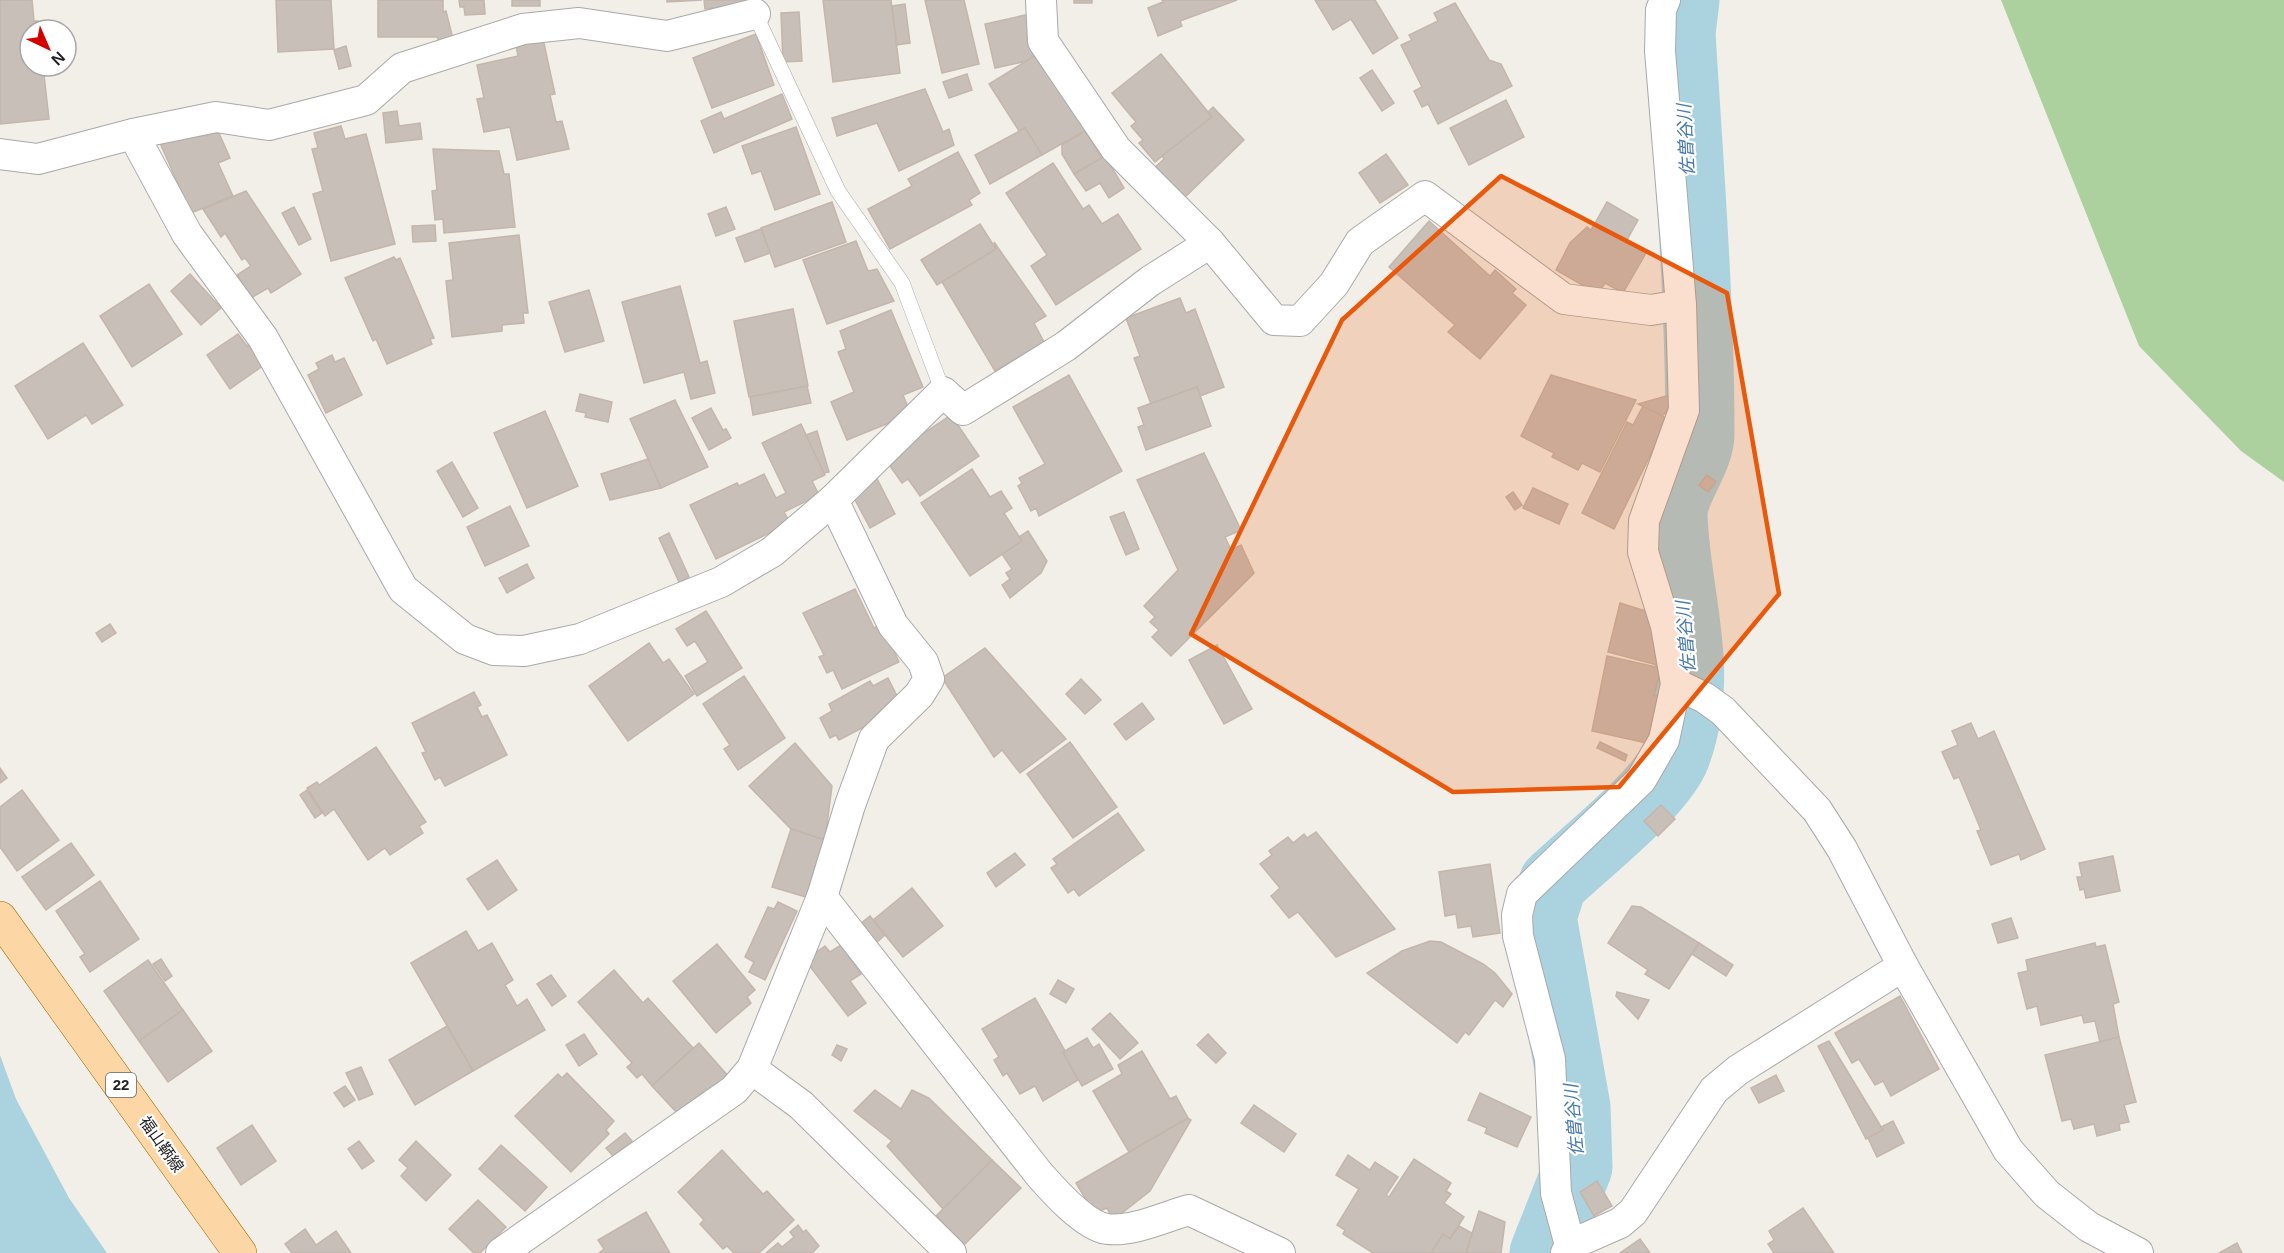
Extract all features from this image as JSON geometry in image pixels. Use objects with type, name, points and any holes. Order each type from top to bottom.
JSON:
[{"type":"main road","name":"福山鞆線","points":[[0,918],[240,1253]]},
{"type":"street","points":[[1041,0],[1043,41],[1110,139],[1210,243],[1274,320],[1300,321],[1334,284],[1360,242],[1425,196],[1564,299],[1651,310],[1681,304]]},
{"type":"street","points":[[1665,0],[1661,10],[1660,51],[1681,304],[1684,410],[1644,521],[1643,552],[1688,690],[1723,711],[1817,810],[1842,849],[1903,966],[2008,1150],[2046,1194],[2089,1227],[2138,1253]]},
{"type":"street","points":[[0,154],[38,159],[133,134],[216,117],[269,125],[366,100],[402,68],[522,28],[579,23],[667,36],[757,7]]},
{"type":"street","points":[[133,134],[187,234],[263,338],[403,589],[465,639],[494,650],[524,651],[579,639],[722,582],[772,552],[833,500],[944,392],[963,410],[1066,346],[1150,281],[1210,243]]},
{"type":"street","points":[[501,1253],[734,1090],[752,1068],[822,897],[850,805],[874,739],[919,696],[929,679],[923,662],[893,625],[833,500]]},
{"type":"street","points":[[1688,690],[1664,740],[1641,780],[1522,894],[1517,915],[1518,936],[1550,1059],[1556,1193],[1565,1232],[1620,1223],[1633,1212],[1714,1090],[1738,1070],[1903,966]]},
{"type":"street","points":[[822,897],[1031,1165],[1070,1208],[1105,1229],[1129,1227],[1188,1210],[1280,1253]]},
{"type":"street","points":[[752,1068],[801,1105],[951,1253]]},
{"type":"lane","points":[[757,7],[838,191],[902,284],[944,392]]},
{"type":"highlighted area","points":[[1501,176],[1727,293],[1779,594],[1619,787],[1453,792],[1191,634],[1342,320]]},
{"type":"green space","points":[[2001,0],[2284,0],[2284,482],[2241,451],[2139,346]]},
{"type":"water","points":[[0,1055],[16,1099],[69,1198],[107,1253],[0,1253]]},
{"type":"building","points":[[0,0],[32,0],[34,18],[18,18],[18,78],[44,78],[49,119],[0,124]]},
{"type":"building","points":[[276,0],[331,0],[334,49],[278,52]]},
{"type":"building","points":[[378,0],[443,0],[443,12],[446,11],[453,39],[440,43],[437,37],[378,37]]},
{"type":"building","points":[[459,0],[484,0],[485,14],[465,15],[464,7],[460,7]]},
{"type":"building","points":[[512,0],[540,0],[540,6],[512,6]]},
{"type":"building","points":[[667,0],[702,0],[667,2]]},
{"type":"building","points":[[704,0],[745,0],[746,4],[705,9]]},
{"type":"building","points":[[823,0],[891,0],[900,73],[833,82]]},
{"type":"building","points":[[925,0],[964,0],[979,64],[942,73]]},
{"type":"building","points":[[1074,0],[1092,0],[1092,3],[1074,3]]},
{"type":"building","points":[[1162,0],[1237,0],[1180,21],[1182,26],[1158,36],[1148,8],[1163,2]]},
{"type":"building","points":[[1315,0],[1375,0],[1398,38],[1373,54],[1351,19],[1333,30]]},
{"type":"building","points":[[1455,3],[1489,60],[1501,64],[1512,86],[1438,124],[1428,104],[1422,107],[1414,91],[1422,87],[1401,45],[1412,40],[1409,35],[1438,21],[1434,13]]},
{"type":"building","points":[[905,4],[910,43],[897,45],[892,6]]},
{"type":"building","points":[[799,12],[802,61],[783,62],[781,13]]},
{"type":"building","points":[[1030,14],[1038,53],[1027,61],[995,68],[985,24]]},
{"type":"building","points":[[756,34],[774,85],[712,108],[693,58]]},
{"type":"building","points":[[543,39],[555,94],[550,95],[556,122],[562,121],[569,149],[517,160],[510,127],[484,132],[477,99],[484,98],[477,65],[518,56],[516,45]]},
{"type":"building","points":[[346,46],[351,66],[339,69],[334,50]]},
{"type":"building","points":[[1039,53],[1088,129],[1042,155],[1025,128],[1019,131],[989,84]]},
{"type":"building","points":[[1161,54],[1212,117],[1155,162],[1139,143],[1143,140],[1131,126],[1136,122],[1112,93]]},
{"type":"building","points":[[1372,70],[1394,103],[1382,111],[1360,78]]},
{"type":"building","points":[[967,74],[972,90],[949,98],[943,82]]},
{"type":"building","points":[[925,89],[943,132],[949,129],[954,145],[899,171],[877,123],[837,136],[832,118]]},
{"type":"building","points":[[782,94],[792,119],[714,153],[701,121],[721,112],[724,119]]},
{"type":"building","points":[[1506,100],[1524,137],[1469,165],[1450,128]]},
{"type":"building","points":[[1213,107],[1244,140],[1182,200],[1152,170],[1164,159],[1162,156],[1212,117],[1208,112]]},
{"type":"building","points":[[397,111],[399,126],[420,123],[422,139],[386,143],[383,113]]},
{"type":"building","points":[[341,126],[345,139],[366,134],[395,244],[331,261],[313,194],[323,191],[312,149],[318,148],[314,133]]},
{"type":"building","points":[[796,127],[820,194],[775,210],[761,171],[752,174],[742,146]]},
{"type":"building","points":[[1025,128],[1042,155],[990,184],[975,155]]},
{"type":"building","points":[[203,131],[206,136],[218,131],[230,158],[218,163],[233,196],[191,213],[160,143]]},
{"type":"building","points":[[1085,131],[1102,158],[1074,174],[1062,154],[1062,145]]},
{"type":"building","points":[[433,149],[499,151],[504,174],[509,174],[515,227],[444,233],[443,219],[435,220],[432,191],[437,190]]},
{"type":"building","points":[[958,152],[980,193],[969,200],[972,205],[890,249],[868,209],[912,186],[908,179]]},
{"type":"building","points":[[1386,154],[1408,185],[1380,203],[1359,173]]},
{"type":"building","points":[[1105,156],[1124,188],[1109,198],[1100,183],[1086,191],[1074,174]]},
{"type":"building","points":[[1053,163],[1083,209],[1089,205],[1102,224],[1118,214],[1141,249],[1056,305],[1031,266],[1047,255],[1006,193]]},
{"type":"building","points":[[246,191],[301,274],[271,293],[268,288],[251,298],[237,275],[251,266],[245,258],[242,260],[225,233],[221,237],[203,209]]},
{"type":"building","points":[[832,202],[846,242],[775,267],[761,228]]},
{"type":"building","points":[[1607,202],[1638,220],[1627,240],[1646,253],[1623,293],[1605,283],[1598,294],[1556,270],[1570,243],[1587,227],[1591,230]]},
{"type":"building","points":[[294,207],[311,239],[299,245],[282,213]]},
{"type":"building","points":[[726,207],[735,229],[716,236],[708,214]]},
{"type":"building","points":[[1429,221],[1490,276],[1495,270],[1516,289],[1512,293],[1526,305],[1480,359],[1448,332],[1455,325],[1389,267]]},
{"type":"building","points":[[980,224],[996,249],[937,285],[921,260]]},
{"type":"building","points":[[435,225],[436,241],[413,242],[412,226]]},
{"type":"building","points":[[761,229],[770,253],[745,262],[736,238]]},
{"type":"building","points":[[519,235],[528,313],[523,313],[524,323],[502,325],[502,331],[452,337],[446,281],[453,280],[449,243]]},
{"type":"building","points":[[856,241],[868,271],[877,269],[894,301],[827,324],[803,260]]},
{"type":"building","points":[[994,242],[1046,316],[1034,323],[1044,342],[995,371],[942,282],[996,249]]},
{"type":"building","points":[[394,257],[396,260],[400,258],[434,338],[430,339],[432,344],[387,364],[376,339],[373,341],[345,278]]},
{"type":"building","points":[[190,274],[221,308],[201,325],[171,291]]},
{"type":"building","points":[[149,284],[182,334],[132,367],[100,316]]},
{"type":"building","points":[[680,286],[700,363],[707,361],[715,393],[691,399],[684,372],[644,383],[622,302]]},
{"type":"building","points":[[589,290],[604,341],[565,352],[549,302]]},
{"type":"building","points":[[1180,298],[1186,313],[1195,309],[1224,387],[1200,396],[1197,387],[1151,404],[1134,358],[1140,356],[1126,318]]},
{"type":"building","points":[[793,309],[808,386],[749,397],[734,321]]},
{"type":"building","points":[[891,310],[923,387],[903,395],[911,414],[847,440],[831,402],[854,392],[838,352],[846,349],[840,331]]},
{"type":"building","points":[[238,334],[247,346],[249,344],[264,365],[230,389],[207,355]]},
{"type":"building","points":[[83,343],[123,405],[92,424],[86,415],[48,439],[15,386]]},
{"type":"building","points":[[332,355],[335,362],[344,358],[362,395],[326,413],[308,375],[319,369],[316,363]]},
{"type":"building","points":[[1069,375],[1122,471],[1039,516],[1036,508],[1031,511],[1018,486],[1022,483],[1019,478],[1045,464],[1013,407]]},
{"type":"building","points":[[1551,375],[1636,400],[1600,472],[1582,463],[1578,470],[1552,457],[1554,453],[1521,436]]},
{"type":"building","points":[[807,386],[811,403],[753,415],[750,397]]},
{"type":"building","points":[[1197,387],[1211,426],[1146,450],[1138,427],[1144,425],[1138,408]]},
{"type":"building","points":[[580,394],[612,402],[608,422],[585,417],[586,413],[576,411]]},
{"type":"building","points":[[1670,395],[1669,409],[1662,416],[1638,404]]},
{"type":"building","points":[[675,400],[708,467],[661,488],[630,419]]},
{"type":"building","points":[[1643,406],[1668,419],[1614,529],[1582,513],[1627,422],[1633,425]]},
{"type":"building","points":[[711,408],[723,430],[726,429],[731,438],[709,450],[692,418]]},
{"type":"building","points":[[545,411],[578,486],[527,508],[494,433]]},
{"type":"building","points":[[951,415],[979,456],[920,496],[908,479],[902,483],[885,459]]},
{"type":"building","points":[[801,424],[825,475],[812,481],[819,495],[784,512],[790,523],[716,559],[690,505],[737,483],[739,486],[764,474],[776,498],[786,493],[762,443]]},
{"type":"building","points":[[817,431],[829,472],[824,473],[806,435]]},
{"type":"building","points":[[1204,453],[1241,530],[1225,537],[1231,550],[1241,545],[1254,573],[1171,656],[1152,637],[1159,630],[1150,622],[1155,617],[1144,606],[1178,570],[1137,480]]},
{"type":"building","points":[[648,459],[661,488],[610,500],[601,474]]},
{"type":"building","points":[[452,462],[478,508],[463,517],[437,471]]},
{"type":"building","points":[[871,467],[895,514],[870,528],[853,496]]},
{"type":"building","points":[[972,469],[990,497],[1001,491],[1012,508],[1004,513],[1022,541],[970,576],[921,503]]},
{"type":"building","points":[[1707,475],[1716,482],[1708,492],[1699,485]]},
{"type":"building","points":[[1533,488],[1568,504],[1559,524],[1523,508]]},
{"type":"building","points":[[1513,492],[1522,505],[1515,510],[1506,497]]},
{"type":"building","points":[[510,506],[529,546],[485,566],[467,527]]},
{"type":"building","points":[[1124,512],[1139,549],[1126,555],[1110,517]]},
{"type":"building","points":[[1028,531],[1047,561],[1041,573],[1010,598],[1002,585],[1010,579],[1006,573],[1012,569],[1002,554],[1022,541],[1019,537]]},
{"type":"building","points":[[669,533],[689,577],[679,582],[659,538]]},
{"type":"building","points":[[527,564],[534,578],[507,593],[499,578]]},
{"type":"building","points":[[855,589],[874,628],[881,624],[899,662],[842,689],[833,670],[827,673],[819,657],[824,655],[803,613]]},
{"type":"building","points":[[1620,603],[1649,612],[1657,665],[1608,652]]},
{"type":"building","points":[[706,611],[742,668],[697,696],[685,676],[708,662],[695,641],[687,646],[676,629]]},
{"type":"building","points":[[110,624],[116,633],[102,642],[96,633]]},
{"type":"building","points":[[649,643],[663,663],[669,659],[694,694],[628,741],[589,686]]},
{"type":"building","points":[[1217,645],[1252,709],[1224,724],[1189,660]]},
{"type":"building","points":[[985,648],[1066,739],[1020,773],[1002,750],[994,757],[942,678]]},
{"type":"building","points":[[1607,656],[1661,668],[1654,695],[1658,695],[1647,743],[1592,731]]},
{"type":"building","points":[[744,676],[785,738],[738,770],[724,749],[730,745],[703,704]]},
{"type":"building","points":[[888,678],[898,698],[885,706],[889,714],[839,740],[836,735],[830,738],[820,718],[832,711],[829,704],[870,681],[873,686]]},
{"type":"building","points":[[1081,679],[1101,700],[1085,714],[1066,694]]},
{"type":"building","points":[[474,692],[481,705],[477,707],[482,717],[487,715],[507,755],[445,786],[440,777],[435,780],[422,753],[426,752],[412,723]]},
{"type":"building","points":[[1142,703],[1154,719],[1126,740],[1114,724]]},
{"type":"building","points":[[1971,723],[1978,739],[1994,731],[2045,849],[2021,860],[2019,854],[1991,865],[1977,831],[1981,830],[1959,777],[1954,779],[1942,752],[1958,745],[1952,731]]},
{"type":"building","points":[[1070,742],[1117,807],[1073,838],[1027,774]]},
{"type":"building","points":[[1600,742],[1627,755],[1625,761],[1597,748]]},
{"type":"building","points":[[795,743],[832,786],[825,840],[791,829],[749,786]]},
{"type":"building","points":[[376,747],[426,822],[419,826],[423,833],[390,855],[385,848],[368,860],[334,809],[325,816],[307,788],[317,782],[319,785]]},
{"type":"building","points":[[0,768],[7,778],[0,783]]},
{"type":"building","points":[[22,790],[59,840],[17,871],[0,847],[0,807]]},
{"type":"building","points":[[307,790],[322,813],[315,818],[300,795]]},
{"type":"building","points":[[1661,805],[1675,819],[1658,836],[1644,821]]},
{"type":"building","points":[[1118,813],[1144,850],[1079,896],[1074,889],[1068,893],[1051,868],[1057,864],[1053,859]]},
{"type":"building","points":[[791,829],[825,840],[806,897],[772,887]]},
{"type":"building","points":[[1316,832],[1395,929],[1336,957],[1298,912],[1289,918],[1271,896],[1280,888],[1260,864],[1272,855],[1269,851],[1288,837],[1293,843],[1304,834],[1307,838]]},
{"type":"building","points":[[71,843],[94,875],[46,910],[22,877]]},
{"type":"building","points":[[1015,853],[1025,865],[996,887],[987,873]]},
{"type":"building","points":[[2113,856],[2120,891],[2086,898],[2084,889],[2080,890],[2077,877],[2082,877],[2079,863]]},
{"type":"building","points":[[497,860],[517,890],[488,910],[467,879]]},
{"type":"building","points":[[1490,864],[1500,933],[1473,937],[1471,926],[1458,928],[1456,914],[1445,916],[1439,872]]},
{"type":"building","points":[[100,881],[139,939],[90,972],[80,957],[85,954],[56,911]]},
{"type":"building","points":[[912,888],[943,926],[903,957],[873,920]]},
{"type":"building","points":[[778,902],[797,911],[765,980],[749,972],[754,962],[745,957],[768,907],[774,909]]},
{"type":"building","points":[[1632,906],[1641,907],[1699,943],[1669,989],[1645,974],[1648,970],[1608,943]]},
{"type":"building","points":[[870,916],[885,935],[876,943],[860,924]]},
{"type":"building","points":[[2011,918],[2018,938],[1998,943],[1992,924]]},
{"type":"building","points":[[466,931],[478,951],[492,943],[513,980],[505,985],[517,1006],[527,999],[545,1030],[473,1071],[411,963]]},
{"type":"building","points":[[1430,941],[1441,942],[1483,964],[1495,973],[1512,994],[1503,1007],[1495,1000],[1469,1035],[1465,1032],[1457,1043],[1367,973],[1402,951]]},
{"type":"building","points":[[1699,943],[1733,965],[1726,976],[1692,954]]},
{"type":"building","points":[[2095,943],[2096,947],[2105,945],[2119,1002],[2113,1004],[2119,1037],[2100,1042],[2095,1021],[2084,1023],[2082,1015],[2041,1025],[2037,1006],[2027,1009],[2018,973],[2028,971],[2026,960]]},
{"type":"building","points":[[717,944],[755,990],[747,997],[751,1003],[716,1033],[673,981]]},
{"type":"building","points":[[841,945],[861,974],[850,981],[866,1003],[848,1016],[805,960],[825,946],[830,952]]},
{"type":"building","points":[[161,959],[172,976],[165,981],[153,964]]},
{"type":"building","points":[[148,960],[183,1010],[139,1041],[104,991]]},
{"type":"building","points":[[614,970],[643,1003],[648,998],[693,1048],[652,1086],[642,1074],[637,1078],[627,1067],[632,1063],[578,1002]]},
{"type":"building","points":[[551,975],[566,996],[552,1006],[537,984]]},
{"type":"building","points":[[1058,980],[1074,989],[1066,1003],[1050,994]]},
{"type":"building","points":[[1617,992],[1649,1000],[1638,1019],[1616,996]]},
{"type":"building","points":[[1900,996],[1939,1069],[1891,1096],[1883,1081],[1875,1085],[1859,1059],[1852,1063],[1835,1033]]},
{"type":"building","points":[[1035,998],[1065,1051],[1063,1052],[1078,1080],[1043,1101],[1035,1086],[1020,1094],[1007,1073],[1003,1076],[994,1060],[999,1057],[982,1029]]},
{"type":"building","points":[[183,1010],[212,1051],[168,1082],[139,1041]]},
{"type":"building","points":[[1110,1013],[1138,1043],[1120,1059],[1092,1029]]},
{"type":"building","points":[[447,1026],[473,1071],[415,1105],[389,1060]]},
{"type":"building","points":[[584,1034],[597,1054],[579,1066],[566,1045]]},
{"type":"building","points":[[1208,1034],[1226,1053],[1216,1063],[1197,1045]]},
{"type":"building","points":[[2119,1037],[2136,1102],[2124,1105],[2129,1122],[2119,1124],[2120,1130],[2097,1136],[2094,1124],[2074,1129],[2071,1119],[2062,1121],[2045,1055]]},
{"type":"building","points":[[1087,1038],[1093,1048],[1099,1044],[1113,1069],[1082,1086],[1063,1052]]},
{"type":"building","points":[[1829,1041],[1883,1130],[1866,1139],[1818,1046]]},
{"type":"building","points":[[699,1043],[729,1077],[710,1094],[706,1089],[678,1114],[652,1086]]},
{"type":"building","points":[[837,1045],[847,1049],[841,1061],[832,1055]]},
{"type":"building","points":[[1142,1051],[1170,1099],[1176,1096],[1188,1118],[1129,1152],[1093,1091],[1122,1074],[1118,1065]]},
{"type":"building","points":[[361,1067],[373,1094],[359,1100],[346,1073]]},
{"type":"building","points":[[567,1073],[614,1121],[606,1130],[609,1134],[571,1172],[515,1116],[558,1074],[562,1078]]},
{"type":"building","points":[[1776,1075],[1784,1091],[1759,1103],[1751,1088]]},
{"type":"building","points":[[345,1086],[355,1100],[344,1107],[334,1093]]},
{"type":"building","points":[[875,1090],[901,1109],[912,1090],[929,1098],[992,1160],[943,1209],[887,1146],[892,1141],[854,1111]]},
{"type":"building","points":[[1480,1093],[1531,1117],[1517,1147],[1485,1133],[1487,1128],[1468,1120]]},
{"type":"building","points":[[1254,1105],[1296,1134],[1284,1152],[1241,1123]]},
{"type":"building","points":[[1188,1118],[1191,1120],[1150,1191],[1113,1220],[1107,1208],[1094,1213],[1076,1183]]},
{"type":"building","points":[[1893,1121],[1904,1143],[1877,1157],[1868,1138],[1883,1130],[1881,1127]]},
{"type":"building","points":[[252,1125],[276,1161],[241,1185],[217,1148]]},
{"type":"building","points":[[625,1133],[632,1141],[613,1156],[606,1148]]},
{"type":"building","points":[[359,1141],[374,1161],[362,1169],[348,1149]]},
{"type":"building","points":[[416,1141],[451,1175],[426,1201],[401,1176],[408,1168],[399,1160]]},
{"type":"building","points":[[501,1145],[547,1187],[525,1211],[479,1169]]},
{"type":"building","points":[[722,1150],[763,1194],[767,1191],[794,1220],[759,1253],[734,1253],[727,1246],[723,1249],[700,1224],[704,1220],[678,1192]]},
{"type":"building","points":[[1348,1155],[1370,1170],[1375,1162],[1398,1177],[1386,1195],[1389,1197],[1414,1159],[1451,1183],[1446,1191],[1451,1194],[1444,1203],[1464,1217],[1450,1239],[1443,1234],[1431,1253],[1373,1253],[1343,1234],[1345,1230],[1337,1225],[1359,1189],[1336,1175]]},
{"type":"building","points":[[992,1160],[1021,1188],[964,1245],[936,1216]]},
{"type":"building","points":[[1597,1181],[1612,1206],[1594,1216],[1580,1192]]},
{"type":"building","points":[[478,1200],[506,1227],[480,1253],[474,1253],[449,1229]]},
{"type":"building","points":[[1803,1208],[1834,1253],[1774,1253],[1768,1244],[1774,1240],[1769,1231]]},
{"type":"building","points":[[1479,1211],[1505,1222],[1501,1253],[1466,1253]]},
{"type":"building","points":[[646,1212],[670,1253],[599,1253],[604,1249],[598,1240]]},
{"type":"building","points":[[798,1225],[803,1232],[806,1230],[819,1246],[812,1253],[766,1253],[778,1243],[782,1247],[794,1237],[790,1232]]},
{"type":"building","points":[[1459,1226],[1472,1233],[1466,1253],[1431,1253],[1443,1234],[1450,1239]]},
{"type":"building","points":[[305,1229],[316,1245],[336,1231],[351,1253],[292,1253],[285,1244]]},
{"type":"building","points":[[1640,1239],[1650,1253],[1620,1253]]},
{"type":"building","points":[[2237,1243],[2242,1253],[2219,1253]]},
{"type":"waterway","name":"佐曽谷川","points":[[1544,1253],[1578,1167],[1576,1107],[1542,917],[1553,883],[1621,822],[1668,770],[1676,755],[1685,724],[1689,694],[1687,636],[1673,516],[1677,496],[1696,454],[1700,434],[1696,284],[1681,33],[1685,0]]}]
